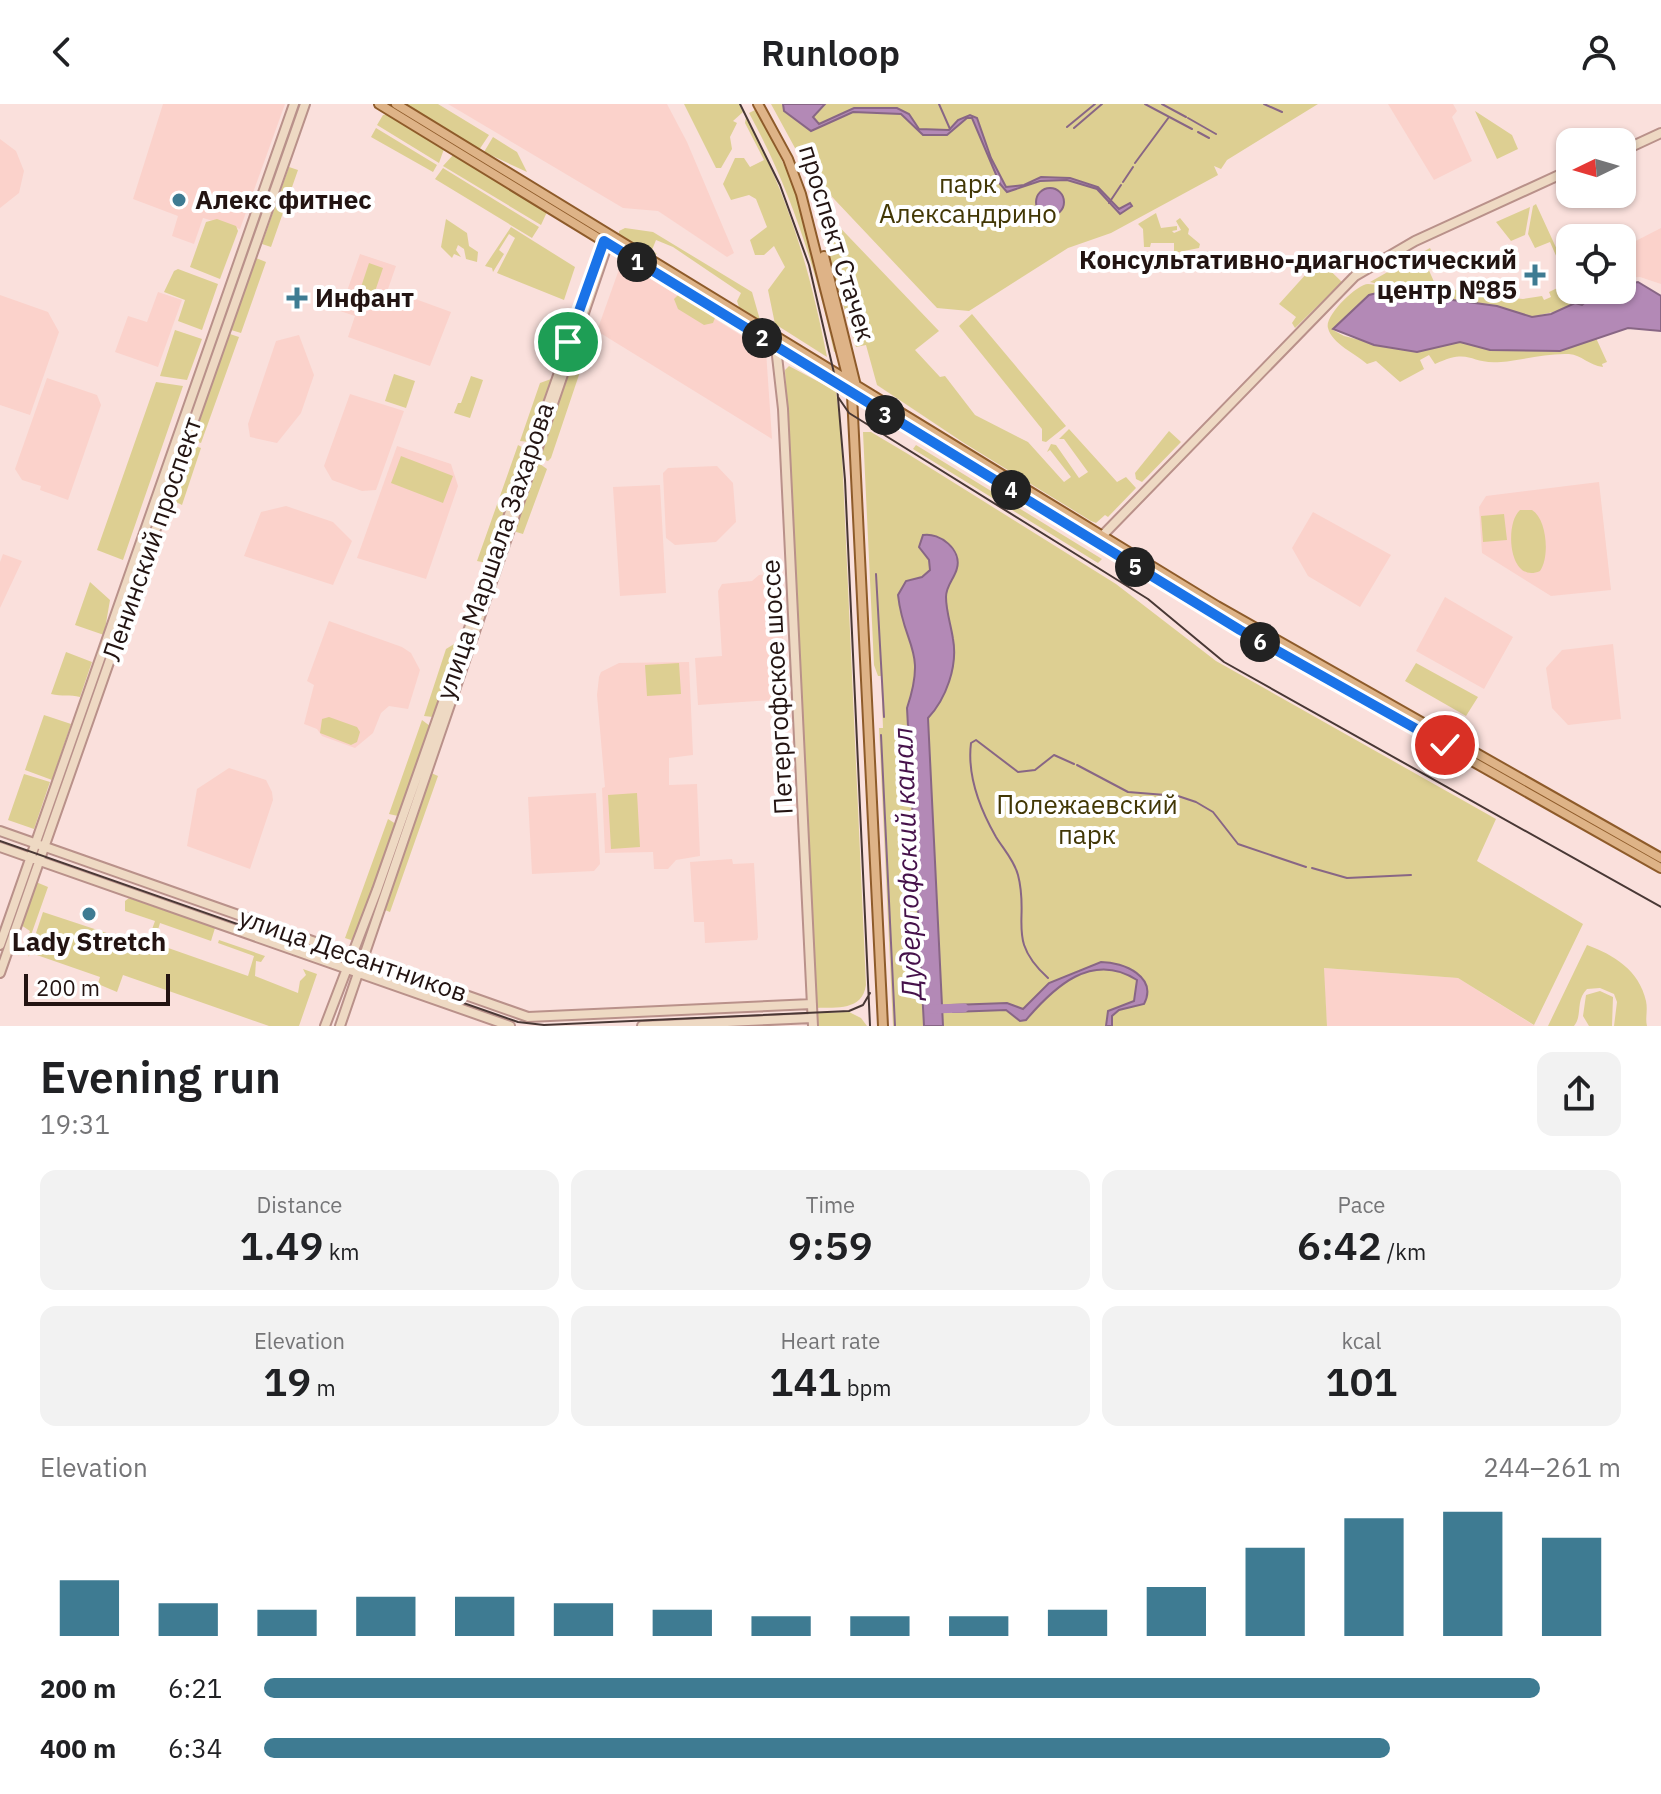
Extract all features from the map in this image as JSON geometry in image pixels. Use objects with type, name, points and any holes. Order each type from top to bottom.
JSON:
[{"type":"main road","points":[[379,104],[852,381],[1240,630],[1661,868]]},
{"type":"main road","points":[[396,104],[855,397],[1250,626],[1661,858]]},
{"type":"main road","name":"проспект Стачек","points":[[758,104],[797,181],[852,381]]},
{"type":"main road","name":"проспект Стачек","points":[[764,104],[802,177],[848,344],[855,397]]},
{"type":"main road","points":[[855,397],[886,1026]]},
{"type":"street","name":"Ленинский проспект","points":[[0,973],[40,845],[294,104]]},
{"type":"street","name":"Ленинский проспект","points":[[40,845],[305,104]]},
{"type":"street","points":[[1636,142],[1661,130]]},
{"type":"street","points":[[1101,539],[1356,282],[1417,246],[1556,179]]},
{"type":"street","name":"улица Маршала Захарова","points":[[325,1026],[377,890],[608,239]]},
{"type":"street","name":"улица Маршала Захарова","points":[[340,1026],[608,239]]},
{"type":"street","name":"Петергофское шоссе","points":[[776,347],[783,409],[812,1022]]},
{"type":"street","name":"улица Десантников","points":[[0,831],[528,1017],[812,1004]]},
{"type":"street","name":"улица Десантников","points":[[0,847],[510,1026]]},
{"type":"street","name":"Ленинский проспект","points":[[0,945],[35,860]]},
{"type":"street","points":[[642,1026],[812,1022]]},
{"type":"shaded area","points":[[163,104],[285,104],[240,229],[203,218],[194,244],[172,236],[178,216],[133,199]]},
{"type":"shaded area","points":[[448,104],[667,104],[687,142],[734,253],[727,257],[658,211],[623,208]]},
{"type":"shaded area","points":[[783,104],[825,104],[813,117],[819,124],[854,108],[897,108],[909,114],[919,129],[949,130],[958,120],[970,115],[977,118],[991,158],[1006,187],[1024,185],[1041,177],[1070,178],[1098,187],[1119,209],[1130,203],[1132,206],[1120,214],[1097,189],[1067,180],[1040,181],[1007,192],[1000,184],[972,118],[967,118],[947,135],[923,135],[901,114],[853,112],[811,131],[784,111]]},
{"type":"shaded area","points":[[1388,104],[1453,104],[1457,111],[1452,117],[1472,161],[1434,180]]},
{"type":"shaded area","points":[[0,139],[16,151],[24,171],[19,193],[0,208]]},
{"type":"shaded area","points":[[1050,188],[1060,192],[1064,202],[1060,212],[1050,216],[1040,212],[1036,202],[1040,192]]},
{"type":"shaded area","points":[[1661,228],[1661,284],[1636,277],[1636,241]]},
{"type":"shaded area","points":[[360,254],[396,266],[388,289],[451,312],[430,366],[348,337],[355,316],[340,311]]},
{"type":"shaded area","points":[[622,261],[766,351],[772,439],[597,331]]},
{"type":"shaded area","points":[[1636,282],[1661,296],[1661,331],[1628,328],[1560,351],[1490,350],[1460,342],[1417,352],[1374,345],[1333,329],[1369,295],[1381,292],[1398,298],[1423,296],[1497,306],[1532,317],[1551,314],[1573,304],[1636,304]]},
{"type":"shaded area","points":[[158,292],[182,300],[158,367],[115,352],[128,316],[147,322]]},
{"type":"shaded area","points":[[0,295],[48,312],[59,332],[30,415],[0,405]]},
{"type":"shaded area","points":[[299,335],[314,375],[301,413],[277,443],[250,437],[248,424],[276,341]]},
{"type":"shaded area","points":[[47,378],[97,395],[101,405],[68,500],[22,480],[15,469]]},
{"type":"shaded area","points":[[350,394],[404,411],[376,490],[362,491],[332,480],[324,466]]},
{"type":"shaded area","points":[[397,446],[451,464],[458,486],[426,579],[357,558]]},
{"type":"shaded area","points":[[717,466],[733,483],[736,522],[716,542],[675,545],[666,538],[663,473],[668,468]]},
{"type":"shaded area","points":[[1599,482],[1611,590],[1551,596],[1482,553],[1479,507],[1486,496]]},
{"type":"shaded area","points":[[660,485],[666,593],[620,596],[613,487]]},
{"type":"shaded area","points":[[286,506],[333,522],[352,541],[333,585],[244,556],[261,512]]},
{"type":"shaded area","points":[[1313,512],[1391,555],[1360,607],[1308,576],[1292,548]]},
{"type":"shaded area","points":[[923,535],[943,539],[953,549],[958,561],[946,597],[954,649],[952,671],[945,692],[928,718],[943,1026],[924,1026],[907,708],[913,688],[915,660],[898,595],[906,581],[922,577],[930,570],[929,560],[919,547]]},
{"type":"shaded area","points":[[3,554],[22,561],[0,608],[0,562]]},
{"type":"shaded area","points":[[780,573],[786,699],[698,705],[695,658],[722,656],[718,591],[722,584],[752,581],[759,575]]},
{"type":"shaded area","points":[[1445,597],[1513,637],[1484,689],[1416,651]]},
{"type":"shaded area","points":[[329,621],[402,647],[411,653],[420,670],[408,709],[389,706],[381,713],[373,733],[355,748],[322,736],[317,729],[304,724],[314,685],[307,681]]},
{"type":"shaded area","points":[[1613,644],[1621,719],[1568,725],[1552,708],[1546,668],[1562,650]]},
{"type":"shaded area","points":[[689,662],[693,755],[669,758],[669,785],[697,784],[700,856],[676,860],[668,869],[654,869],[653,852],[605,853],[602,788],[605,787],[597,695],[599,677],[601,672],[619,663]]},
{"type":"shaded area","points":[[229,768],[266,780],[272,792],[273,800],[250,869],[187,846],[197,789]]},
{"type":"shaded area","points":[[596,793],[600,864],[594,871],[532,874],[528,797]]},
{"type":"shaded area","points":[[732,859],[733,864],[754,863],[758,937],[757,940],[705,943],[704,922],[694,922],[690,862]]},
{"type":"shaded area","points":[[1101,962],[1128,968],[1143,979],[1146,986],[1144,1004],[1119,1010],[1112,1016],[1112,1026],[1106,1026],[1108,1011],[1134,1001],[1137,980],[1105,969],[1089,971],[1062,985],[1026,1020],[1020,1021],[1006,1010],[953,1012],[952,1005],[1007,1003],[1023,1009],[1049,983]]},
{"type":"shaded area","points":[[1323,968],[1458,978],[1535,1026],[1327,1026]]},
{"type":"green space","points":[[405,104],[438,104],[489,135],[479,150]]},
{"type":"green space","points":[[684,104],[739,104],[743,112],[733,121],[737,123],[730,137],[732,149],[721,168],[716,168]]},
{"type":"green space","name":"парк Александрино","points":[[771,104],[1318,104],[1227,160],[1221,169],[1214,166],[1218,175],[1111,233],[1068,248],[969,311],[937,308],[818,182],[801,159]]},
{"type":"green space","points":[[757,109],[796,190],[837,351],[834,352],[800,229],[777,170],[749,113]]},
{"type":"green space","points":[[1475,111],[1512,135],[1518,149],[1497,159]]},
{"type":"green space","points":[[388,114],[444,149],[439,163],[377,125],[383,115]]},
{"type":"green space","points":[[746,117],[774,176],[796,235],[827,357],[775,324],[768,290],[785,267],[774,246],[764,255],[755,255],[750,240],[767,227],[756,199],[749,195],[731,200],[723,184],[735,158],[744,158],[750,167],[764,160],[745,123]]},
{"type":"green space","points":[[376,128],[437,165],[433,172],[371,137]]},
{"type":"green space","points":[[493,137],[517,152],[527,172],[484,152]]},
{"type":"green space","points":[[453,155],[547,212],[541,225],[443,166]]},
{"type":"green space","points":[[289,167],[298,170],[271,247],[262,244]]},
{"type":"green space","points":[[443,168],[539,227],[532,238],[435,179]]},
{"type":"green space","points":[[1536,204],[1556,248],[1556,256],[1550,242],[1535,248],[1528,234]]},
{"type":"green space","points":[[1530,207],[1525,235],[1511,241],[1496,222]]},
{"type":"green space","points":[[1156,213],[1161,228],[1177,226],[1177,230],[1172,231],[1174,233],[1181,230],[1176,221],[1180,218],[1189,229],[1188,234],[1200,244],[1199,248],[1174,253],[1174,243],[1151,243],[1150,247],[1144,247],[1143,229],[1138,224]]},
{"type":"green space","points":[[827,214],[939,331],[915,350],[940,377],[945,376],[975,415],[1028,442],[1064,482],[1071,477],[1050,450],[1047,452],[1051,444],[1056,445],[1079,478],[1088,472],[1064,439],[1059,439],[1069,429],[1117,482],[1126,477],[1136,488],[1108,517],[1105,515],[1096,523],[1091,521],[877,385],[866,345],[856,347],[818,222],[818,215]]},
{"type":"green space","points":[[217,219],[236,226],[238,231],[220,279],[190,267],[206,222]]},
{"type":"green space","points":[[446,219],[467,233],[469,246],[478,252],[477,262],[466,259],[464,249],[458,245],[456,250],[461,257],[454,254],[452,258],[441,247]]},
{"type":"green space","points":[[511,227],[575,267],[564,300],[497,273],[515,238],[509,234],[499,250],[504,254],[493,272],[492,268],[485,266]]},
{"type":"green space","points":[[625,228],[653,232],[752,292],[760,320],[739,307],[737,301],[741,293],[673,247],[656,240],[652,250],[657,254],[653,255],[619,234]]},
{"type":"green space","points":[[1430,248],[1432,252],[1423,257],[1435,284],[1447,291],[1462,289],[1463,293],[1523,299],[1542,296],[1544,300],[1551,297],[1549,292],[1556,289],[1556,304],[1582,305],[1532,317],[1497,306],[1423,296],[1398,298],[1381,292],[1369,295],[1333,330],[1344,336],[1392,348],[1429,348],[1460,342],[1490,350],[1560,351],[1596,338],[1607,362],[1602,364],[1603,367],[1569,354],[1501,362],[1456,357],[1435,364],[1429,355],[1420,360],[1424,369],[1400,382],[1376,361],[1367,364],[1339,344],[1328,328],[1331,316],[1349,295],[1368,284],[1393,288],[1370,282]]},
{"type":"green space","points":[[1315,256],[1342,282],[1295,328],[1292,323],[1296,317],[1279,304],[1316,263]]},
{"type":"green space","points":[[256,258],[266,262],[241,333],[231,330]]},
{"type":"green space","points":[[369,263],[383,268],[370,306],[356,302]]},
{"type":"green space","points":[[178,269],[218,284],[202,330],[178,321],[185,300],[164,292]]},
{"type":"green space","points":[[680,293],[716,315],[713,323],[704,325],[678,309],[674,299]]},
{"type":"green space","points":[[972,314],[1066,426],[1046,442],[1042,441],[1042,429],[959,326]]},
{"type":"green space","points":[[175,330],[202,339],[187,380],[160,376]]},
{"type":"green space","points":[[230,334],[239,337],[201,443],[192,440]]},
{"type":"green space","points":[[578,349],[586,354],[548,461],[539,458]]},
{"type":"green space","points":[[789,366],[836,391],[841,432],[866,985],[859,999],[840,1007],[816,1008],[785,370]]},
{"type":"green space","points":[[394,374],[415,381],[406,408],[385,401]]},
{"type":"green space","points":[[471,376],[483,380],[470,418],[454,413]]},
{"type":"green space","points":[[551,379],[529,442],[520,441],[540,383]]},
{"type":"green space","points":[[156,382],[183,386],[123,560],[97,550]]},
{"type":"green space","points":[[1169,431],[1181,442],[1142,482],[1136,479],[1135,473]]},
{"type":"green space","name":"Полежаевский парк","points":[[863,432],[871,432],[908,454],[1116,584],[1216,661],[1496,819],[1477,861],[1583,924],[1534,1025],[1458,978],[1324,968],[1327,1026],[893,1026],[879,728],[883,728],[881,676],[878,676],[874,665]]},
{"type":"green space","points":[[190,444],[201,448],[182,505],[170,499]]},
{"type":"green space","points":[[518,445],[527,450],[487,563],[477,561]]},
{"type":"green space","points":[[916,445],[1102,559],[1098,563],[913,449]]},
{"type":"green space","points":[[401,456],[453,476],[443,503],[391,483]]},
{"type":"green space","points":[[537,462],[547,469],[523,534],[513,531]]},
{"type":"green space","points":[[1520,510],[1532,510],[1541,521],[1546,548],[1540,571],[1530,573],[1516,562],[1511,539],[1515,517]]},
{"type":"green space","points":[[1504,514],[1507,540],[1483,542],[1481,516]]},
{"type":"green space","points":[[90,582],[110,600],[104,635],[75,625]]},
{"type":"green space","points":[[459,641],[433,717],[424,716],[446,649]]},
{"type":"green space","points":[[66,652],[92,662],[80,697],[51,694]]},
{"type":"green space","points":[[679,663],[681,694],[647,696],[645,665]]},
{"type":"green space","points":[[1416,663],[1478,697],[1466,716],[1405,681]]},
{"type":"green space","points":[[44,715],[71,724],[52,780],[25,770]]},
{"type":"green space","points":[[329,717],[357,727],[360,732],[357,742],[351,745],[320,733],[322,719]]},
{"type":"green space","points":[[422,720],[430,726],[398,816],[389,814]]},
{"type":"green space","points":[[429,772],[438,776],[390,912],[385,910],[386,894]]},
{"type":"green space","points":[[24,774],[50,782],[34,829],[8,820]]},
{"type":"green space","points":[[637,793],[640,847],[611,849],[608,795]]},
{"type":"green space","points":[[388,819],[396,824],[354,941],[345,938]]},
{"type":"green space","points":[[36,882],[48,887],[24,955],[22,952],[30,931],[21,925]]},
{"type":"green space","points":[[129,898],[215,928],[211,941],[160,923],[154,943],[248,976],[254,956],[218,943],[219,940],[265,956],[261,962],[256,961],[255,976],[298,993],[300,981],[306,975],[303,969],[317,974],[299,1026],[269,1026],[123,975],[117,992],[98,984],[100,977],[31,953],[28,957],[43,912],[146,946],[155,921],[125,911],[125,901]]},
{"type":"green space","points":[[1587,945],[1616,959],[1638,981],[1646,1001],[1647,1026],[1614,1026],[1617,1002],[1614,994],[1600,988],[1587,989],[1583,994],[1574,1026],[1548,1026]]},
{"type":"green space","points":[[1600,991],[1613,997],[1612,1026],[1589,1026],[1583,1016],[1586,995]]},
{"type":"green space","points":[[849,1012],[861,1018],[867,1026],[817,1026],[816,1013]]},
{"type":"waterway","points":[[939,104],[950,129]]},
{"type":"waterway","points":[[1067,127],[1095,104]]},
{"type":"waterway","points":[[1074,128],[1102,104]]},
{"type":"waterway","points":[[1145,104],[1192,129]]},
{"type":"waterway","points":[[1162,104],[1186,117]]},
{"type":"waterway","points":[[1264,104],[1282,112]]},
{"type":"waterway","points":[[1135,163],[1169,117]]},
{"type":"waterway","points":[[1188,118],[1216,134]]},
{"type":"waterway","points":[[1198,132],[1209,138]]},
{"type":"waterway","points":[[1123,182],[1133,167]]},
{"type":"waterway","points":[[1109,203],[1121,185]]},
{"type":"waterway","name":"Дудергофский канал","points":[[876,574],[884,717]]},
{"type":"waterway","name":"Дудергофский канал","points":[[881,735],[895,1026]]},
{"type":"waterway","points":[[1048,978],[1027,952],[1023,940],[1018,875],[980,803],[971,767],[971,743],[976,740],[1018,772],[1035,770],[1054,755],[1074,764]]},
{"type":"waterway","points":[[1077,765],[1128,792],[1178,796],[1196,802],[1213,812],[1238,844],[1306,867]]},
{"type":"waterway","points":[[1312,868],[1347,878],[1411,875]]},
{"type":"waterway","name":"Дудергофский канал","points":[[932,1009],[964,1008]]},
{"type":"tram line","points":[[740,104],[780,185],[809,265],[837,386],[845,480],[870,1026]]},
{"type":"tram line","points":[[838,397],[849,413],[1148,599],[1224,662],[1661,907]]},
{"type":"tram line","points":[[0,841],[518,1022],[544,1025],[849,1011],[863,1005],[870,993]]},
{"type":"place","name":"Алекс фитнес","points":[[179,200]]},
{"type":"place","name":"Консультативно-диагностический центр №85","points":[[1535,275]]},
{"type":"place","name":"Инфант","points":[[297,298]]},
{"type":"place","name":"Lady Stretch","points":[[89,914]]},
{"type":"route","points":[[568,342],[604,241],[1240,630],[1445,745]]}]
